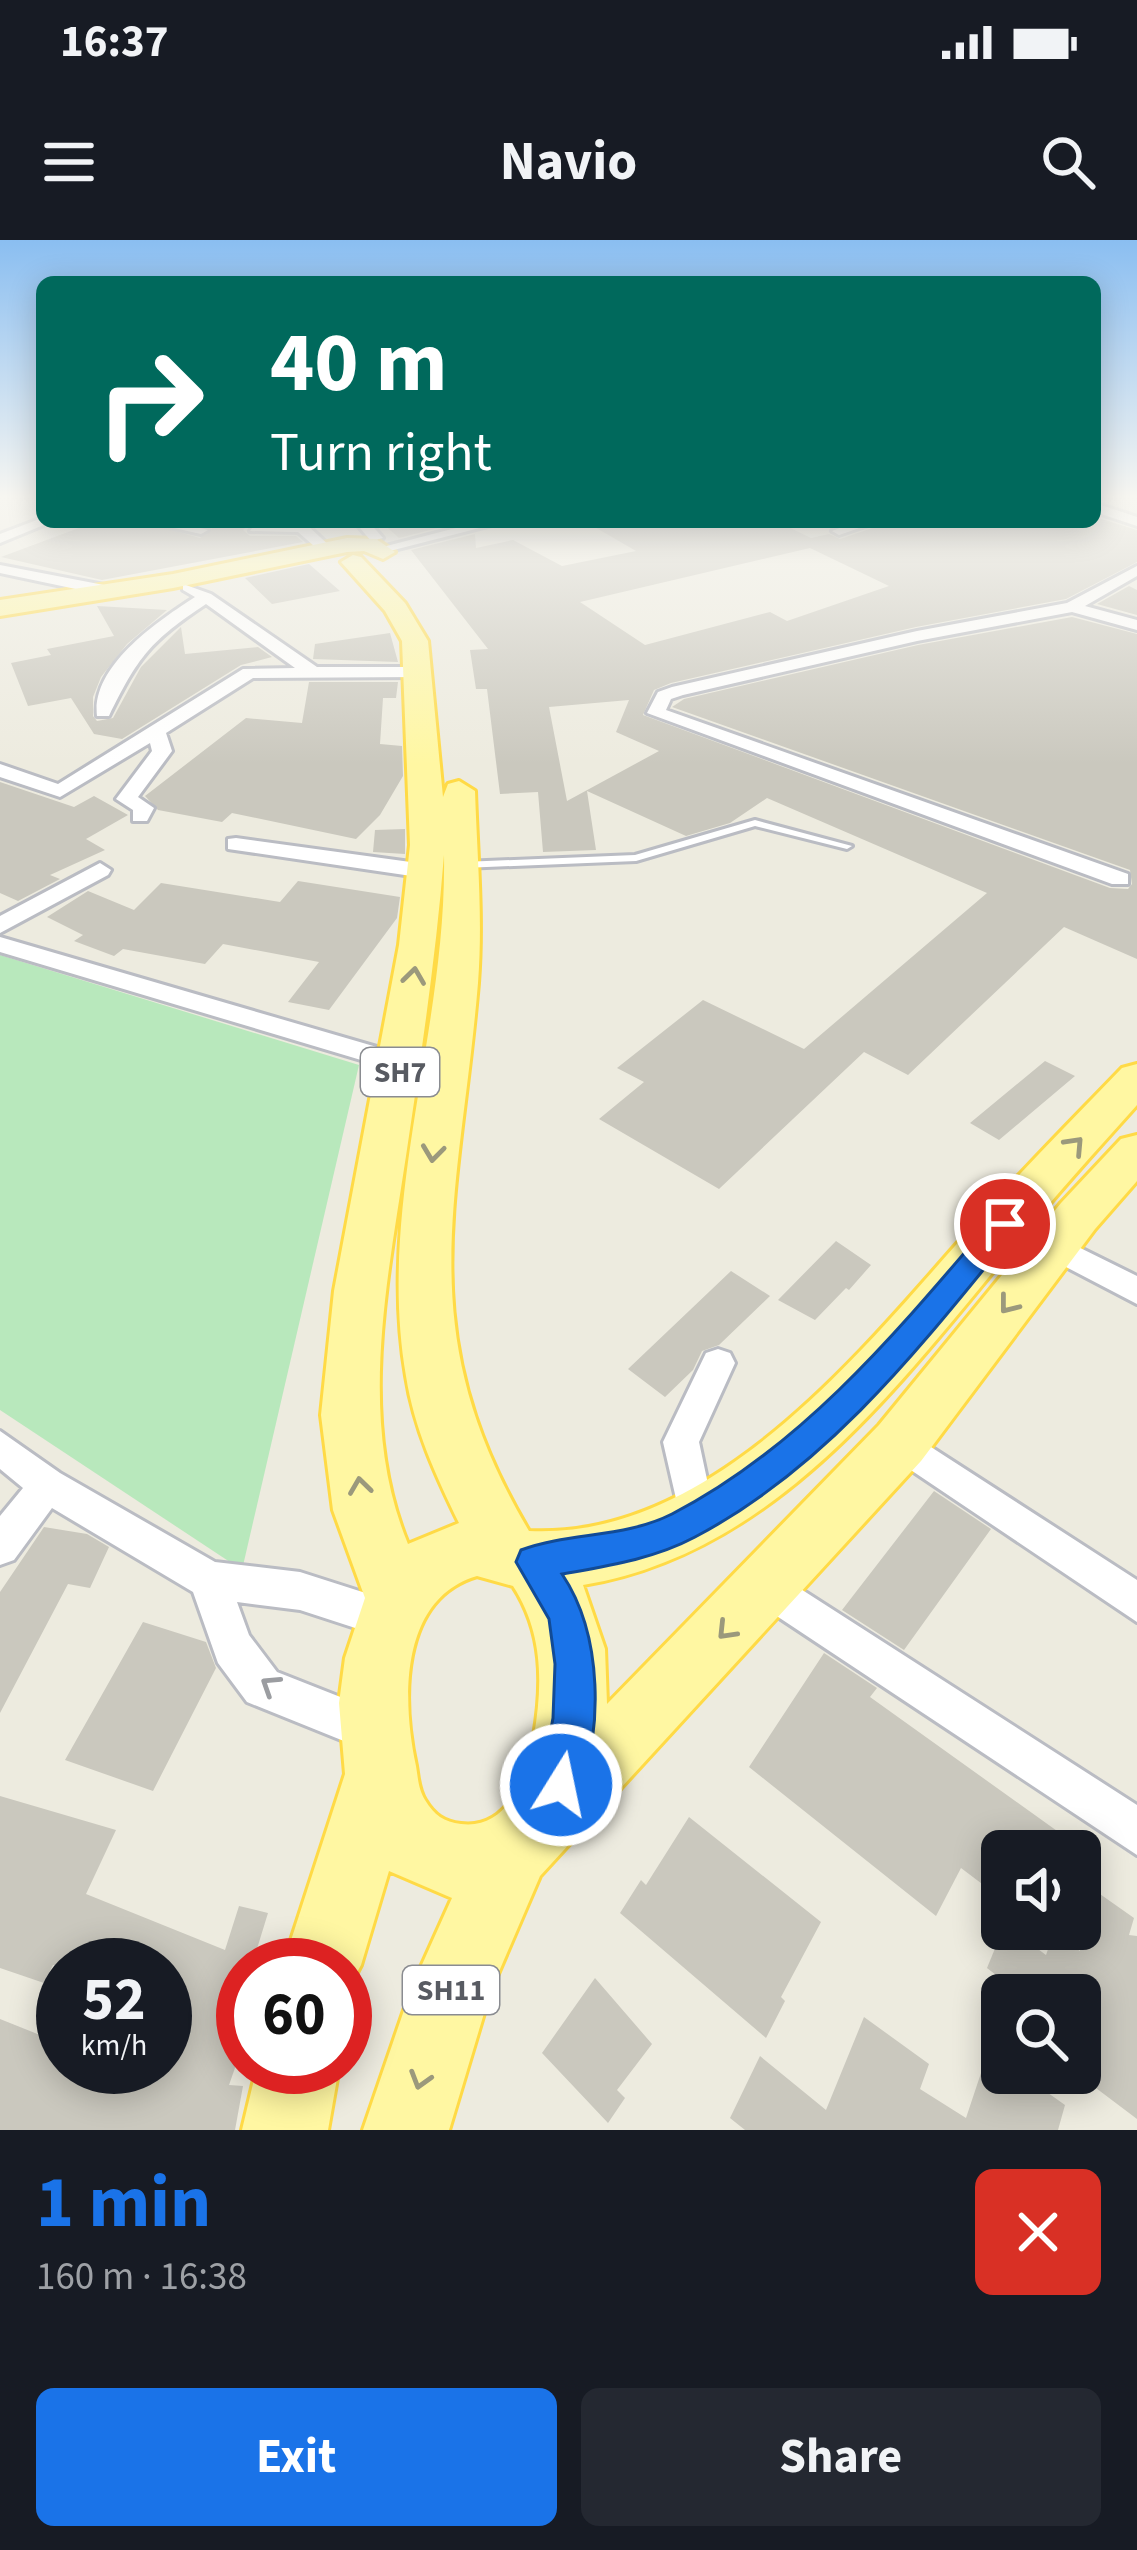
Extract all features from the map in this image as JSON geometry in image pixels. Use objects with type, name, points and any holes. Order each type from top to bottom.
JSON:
[{"type":"main road","points":[[0,611],[130,587]]},
{"type":"main road","points":[[0,611],[213,587]]},
{"type":"main road","name":"SH7","points":[[389,587],[406,622],[420,672],[426,767],[442,868],[462,928],[424,1224],[433,1376],[469,1486],[567,1613],[574,1664],[573,1718],[561,1785],[524,1842]]},
{"type":"main road","name":"SH7","points":[[393,1608],[363,1510],[350,1415],[360,1291],[442,868],[458,761],[440,637],[411,587]]},
{"type":"main road","points":[[1137,1078],[1031,1192],[884,1366],[826,1422],[746,1486],[696,1517],[629,1546],[520,1557],[454,1548],[424,1567],[393,1608],[379,1647],[373,1706],[396,1823],[417,1848],[473,1865],[524,1842],[900,1443],[1054,1246],[1137,1151]]},
{"type":"main road","points":[[329,1938],[379,1751]]},
{"type":"main road","name":"SH11","points":[[406,2130],[452,1987],[524,1842]]},
{"type":"main road","points":[[285,2130],[292,2094]]},
{"type":"street","points":[[91,587],[110,591]]},
{"type":"street","points":[[1107,587],[1072,607],[916,636],[677,691],[664,696],[656,713],[1120,879]]},
{"type":"street","points":[[103,712],[122,664],[197,592],[310,670]]},
{"type":"street","points":[[1072,607],[1137,625]]},
{"type":"street","points":[[0,770],[60,791],[249,673],[420,672]]},
{"type":"street","points":[[140,818],[144,808],[126,799],[162,751],[157,734]]},
{"type":"street","points":[[236,844],[442,868]]},
{"type":"street","points":[[2,928],[100,870]]},
{"type":"street","points":[[2,928],[401,1063]]},
{"type":"street","points":[[1054,1246],[1137,1291]]},
{"type":"street","points":[[696,1517],[681,1442],[718,1363]]},
{"type":"street","points":[[900,1443],[1137,1604]]},
{"type":"street","points":[[0,1447],[47,1485],[209,1580],[393,1608]]},
{"type":"street","points":[[0,1547],[47,1485]]},
{"type":"street","points":[[209,1580],[233,1648],[262,1687],[379,1751]]},
{"type":"street","points":[[768,1587],[1137,1832]]},
{"type":"lane","points":[[442,868],[636,858],[755,824],[848,846]]},
{"type":"green space","points":[[0,955],[359,1065],[242,1570],[0,1410]]},
{"type":"building","points":[[255,587],[336,587],[340,591],[272,604]]},
{"type":"building","points":[[440,587],[643,587],[580,602],[645,645],[770,612],[787,621],[886,587],[1089,587],[1066,599],[916,627],[671,683],[654,690],[643,715],[1110,888],[1128,889],[1130,870],[672,707],[684,699],[918,645],[1072,617],[1137,634],[1137,959],[1064,927],[908,1075],[864,1052],[719,1189],[599,1119],[644,1082],[617,1068],[703,1000],[804,1049],[987,893],[767,798],[730,823],[686,836],[587,791],[596,850],[543,852],[538,792],[500,794],[487,689],[476,689],[470,650],[488,649]],"holes":[[[629,700],[616,732],[659,751],[567,801],[549,707]]]},
{"type":"building","points":[[1127,587],[1137,590],[1137,615],[1097,604]]},
{"type":"building","points":[[97,606],[167,610],[127,644],[101,677],[93,697],[97,721],[113,718],[141,667],[181,627],[185,654],[258,647],[272,657],[241,665],[122,739],[94,734],[71,698],[28,706],[11,663],[51,655],[47,649],[114,636]]},
{"type":"building","points":[[390,633],[398,662],[313,659],[315,644]]},
{"type":"building","points":[[309,682],[398,682],[396,698],[383,698],[380,744],[402,746],[403,776],[380,815],[356,839],[232,813],[222,822],[158,810],[145,796],[246,718],[302,723]]},
{"type":"building","points":[[0,782],[74,807],[94,796],[128,815],[86,839],[105,850],[50,875],[60,879],[18,901],[0,893]]},
{"type":"building","points":[[405,829],[405,854],[373,852],[375,830]]},
{"type":"building","points":[[298,881],[400,897],[397,918],[329,1010],[288,1002],[319,962],[223,944],[205,964],[123,949],[114,956],[74,941],[83,935],[47,917],[88,891],[134,910],[161,883],[280,902]]},
{"type":"building","points":[[1045,1061],[1075,1076],[999,1140],[970,1123]]},
{"type":"building","points":[[836,1241],[871,1265],[849,1290],[815,1320],[778,1300]]},
{"type":"building","points":[[731,1271],[770,1296],[719,1345],[702,1351],[693,1370],[665,1397],[628,1369]]},
{"type":"building","points":[[934,1491],[991,1529],[904,1650],[842,1610]]},
{"type":"building","points":[[44,1527],[87,1534],[109,1547],[90,1588],[68,1584],[0,1713],[0,1592]]},
{"type":"building","points":[[143,1622],[206,1642],[216,1668],[153,1791],[65,1760]]},
{"type":"building","points":[[824,1653],[877,1688],[870,1697],[1056,1830],[981,1830],[981,1883],[961,1868],[936,1916],[749,1767]]},
{"type":"building","points":[[0,1796],[116,1830],[86,1894],[216,1946],[216,2094],[242,2094],[235,2130],[0,2130],[0,2019],[36,2033],[36,2094],[192,2094],[192,1938],[36,1938],[36,1980],[0,1968]]},
{"type":"building","points":[[689,1817],[821,1922],[781,1997],[785,2001],[766,2038],[620,1913],[641,1880],[646,1885]]},
{"type":"building","points":[[1101,1895],[1134,1918],[1129,1935],[1137,1936],[1137,2119],[1101,2092],[1101,1974],[995,1974],[987,1968],[994,1950],[1039,1950],[1046,1955],[1048,1950],[1101,1950]]},
{"type":"building","points":[[239,1906],[268,1913],[260,1938],[229,1938]]},
{"type":"building","points":[[595,1978],[652,2044],[617,2090],[625,2098],[608,2123],[542,2053]]},
{"type":"building","points":[[864,2017],[929,2064],[920,2089],[966,2118],[981,2073],[981,2094],[1050,2094],[1065,2105],[1058,2130],[745,2130],[730,2118],[760,2056],[826,2110]]},
{"type":"route","points":[[561,1785],[573,1718],[574,1664],[567,1613],[533,1562],[629,1546],[682,1527],[746,1486],[826,1422],[898,1352],[1005,1224]]}]
